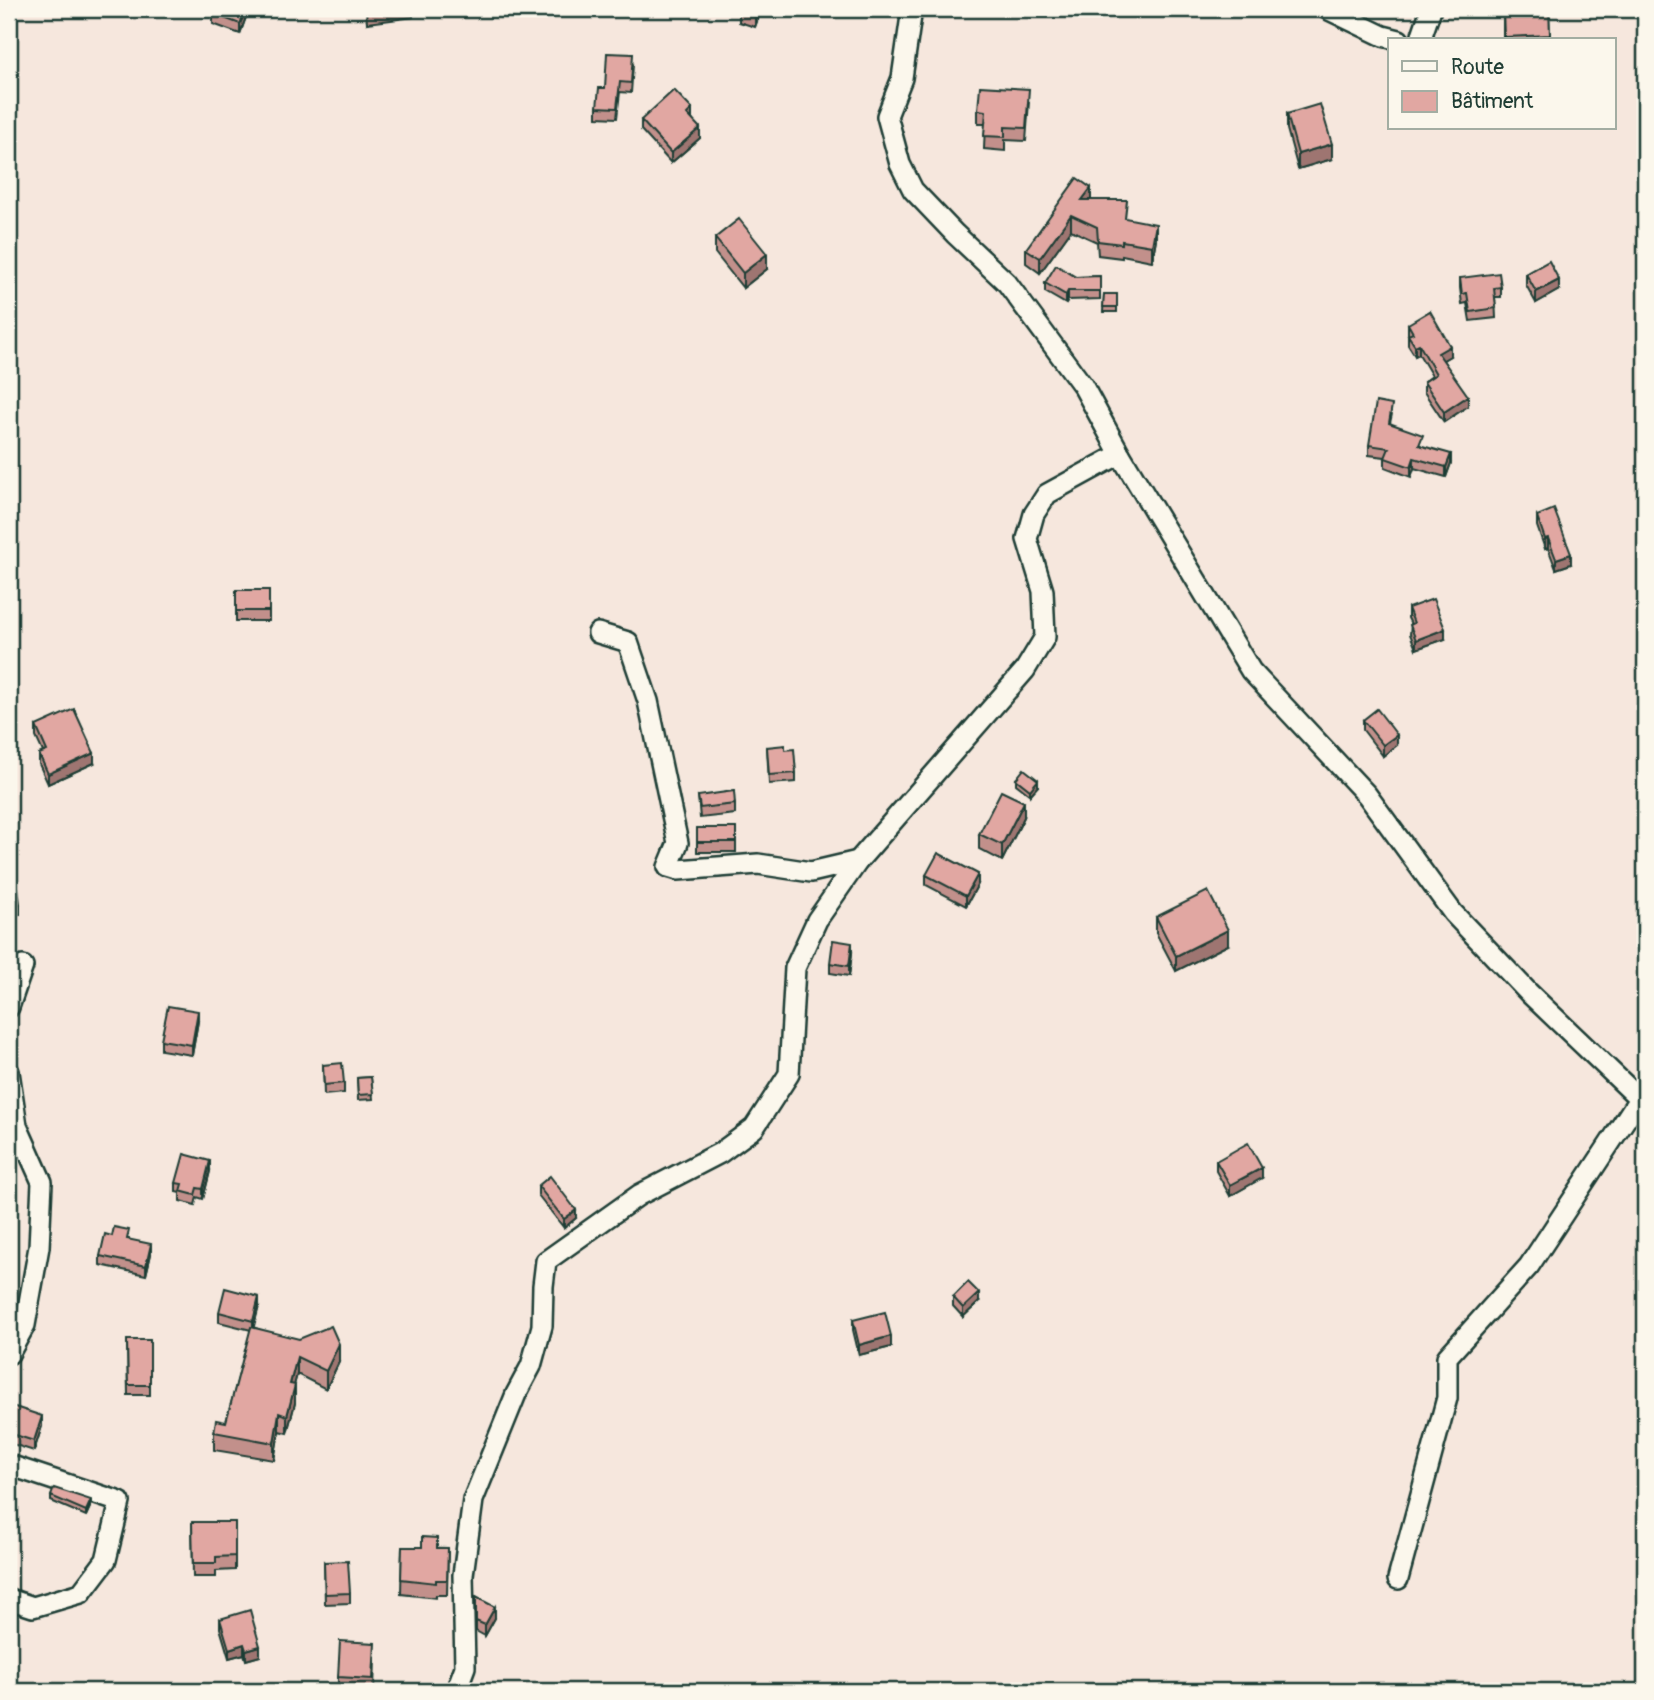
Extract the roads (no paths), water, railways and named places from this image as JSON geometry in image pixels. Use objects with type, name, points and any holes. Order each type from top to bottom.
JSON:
[{"type":"street","points":[[912,9],[902,78],[887,116],[900,164],[913,190],[1007,283],[1083,386],[1120,454],[1251,671],[1367,796],[1453,913],[1529,993],[1642,1102],[1529,1266],[1447,1357],[1447,1398],[1398,1579]]},
{"type":"street","points":[[1327,9],[1391,38]]},
{"type":"street","points":[[1423,38],[1431,9]]},
{"type":"street","points":[[456,1691],[465,1667],[463,1575],[473,1500],[516,1394],[531,1366],[542,1326],[546,1261],[639,1195],[720,1153],[754,1128],[789,1074],[795,968],[817,920],[858,861],[1024,670],[1045,636],[1043,591],[1027,539],[1034,514],[1047,494],[1120,454]]},
{"type":"street","points":[[598,633],[628,642],[648,701],[678,843],[668,867],[677,870],[758,864],[811,872],[858,861]]},
{"type":"street","points":[[9,1007],[23,967]]},
{"type":"street","points":[[9,1073],[17,1126],[42,1182],[39,1247],[25,1325],[9,1354]]},
{"type":"street","points":[[9,1465],[120,1502],[106,1560],[81,1593],[33,1607],[9,1600]]}]
